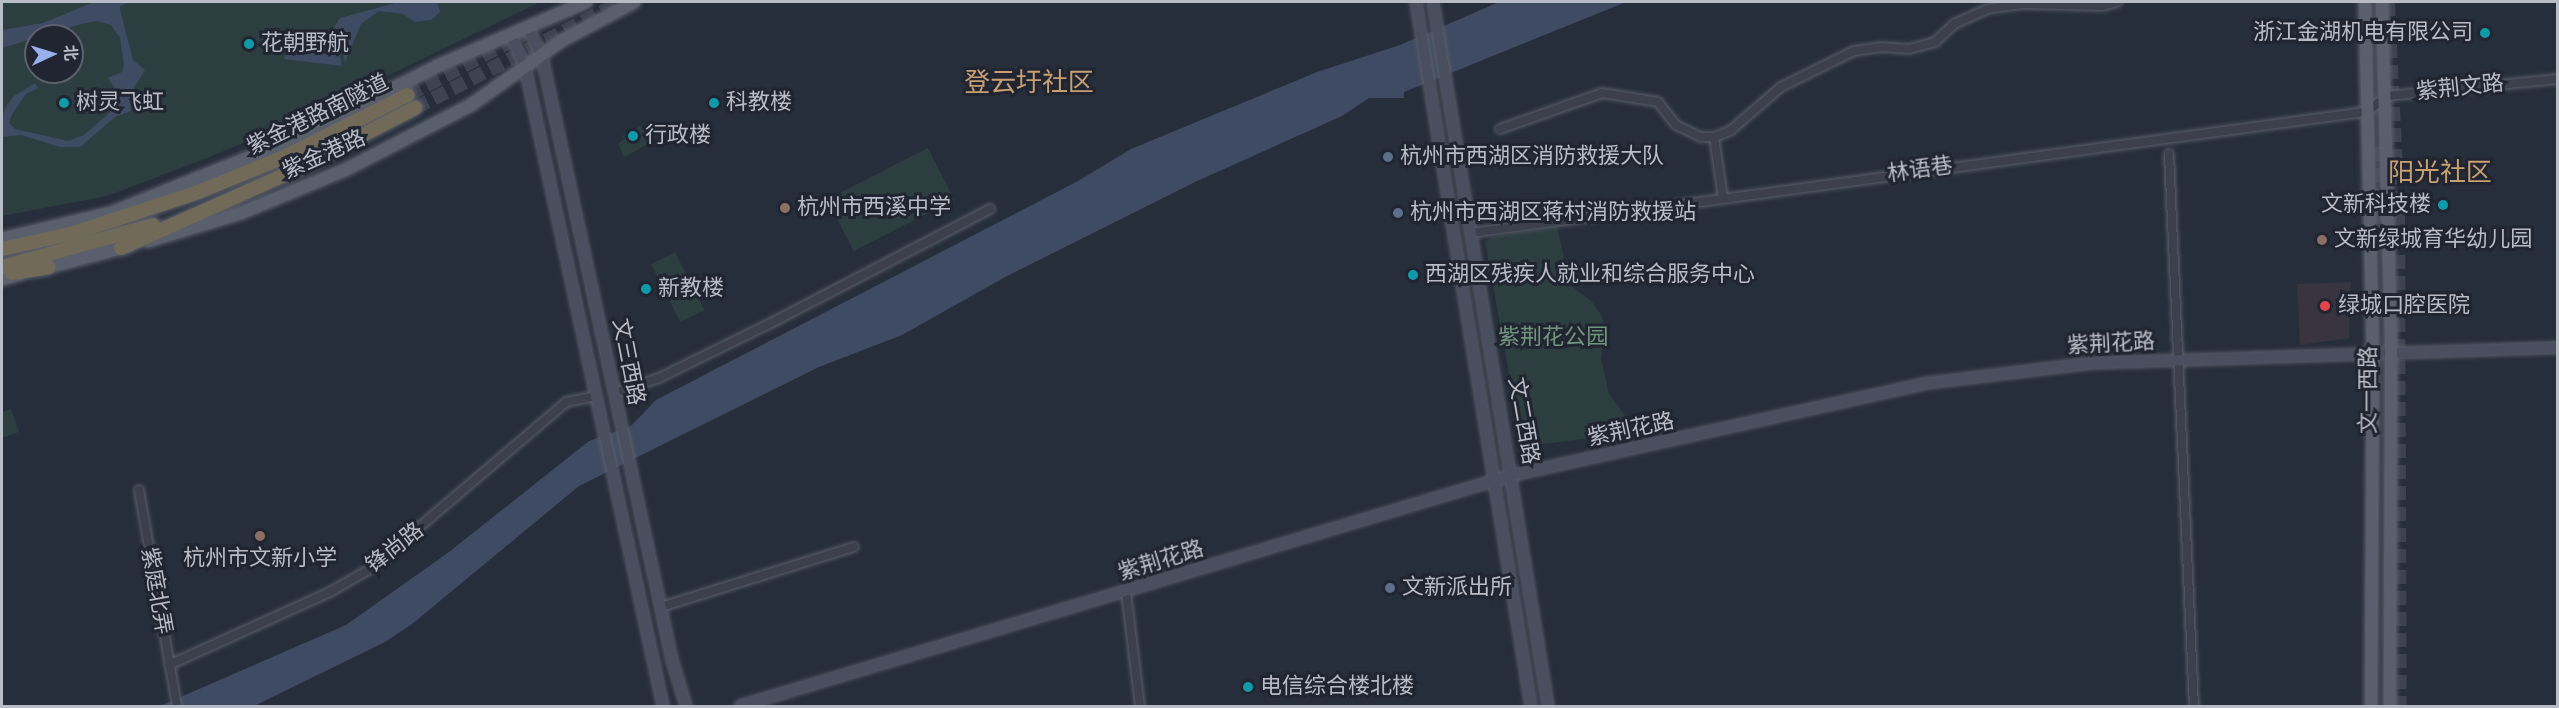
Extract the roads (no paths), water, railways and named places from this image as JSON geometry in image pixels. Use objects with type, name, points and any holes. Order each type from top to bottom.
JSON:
[{"type":"highway","name":"紫金港路南隧道","points":[[247,173],[408,95]]},
{"type":"highway","name":"紫金港路南隧道","points":[[252,189],[415,108]]},
{"type":"highway","points":[[111,213],[247,173]]},
{"type":"highway","name":"紫金港路","points":[[2,249],[112,221],[247,173]]},
{"type":"highway","points":[[121,248],[252,189]]},
{"type":"highway","points":[[2,267],[108,240],[252,189]]},
{"type":"highway","points":[[2,241],[42,232]]},
{"type":"highway","points":[[2,274],[49,267]]},
{"type":"main road","name":"紫金港路","points":[[42,232],[111,213],[280,145],[442,64],[586,2]]},
{"type":"main road","name":"紫金港路","points":[[2,279],[241,213],[345,171],[471,105],[542,57],[561,41],[634,2]]},
{"type":"main road","name":"文二西路","points":[[1416,2],[1496,480],[1531,706]]},
{"type":"main road","name":"文二西路","points":[[1433,2],[1513,476],[1548,706]]},
{"type":"main road","name":"文一西路","points":[[2365,2],[2373,352],[2371,706]]},
{"type":"main road","name":"文一西路","points":[[2382,2],[2387,96],[2391,352],[2390,706]]},
{"type":"main road","name":"文三西路","points":[[528,28],[542,57],[619,418],[661,607],[686,706]]},
{"type":"main road","name":"文三西路","points":[[511,35],[525,67],[663,706]]},
{"type":"main road","name":"紫荆花路","points":[[740,706],[1496,480],[1928,383],[2072,365],[2373,352],[2558,348]]},
{"type":"street","points":[[1500,129],[1602,93],[1658,102],[1676,125],[1701,137],[1714,137],[1730,131],[1781,87],[1854,51],[1881,47],[1909,49],[1935,42],[1954,24],[1987,9],[2024,3],[2103,6],[2117,2]]},
{"type":"street","name":"紫荆文路","points":[[2368,111],[2387,96],[2558,79]]},
{"type":"street","name":"林语巷","points":[[1471,233],[2368,111]]},
{"type":"street","points":[[1714,137],[1723,198]]},
{"type":"street","points":[[2169,154],[2176,360],[2194,706]]},
{"type":"street","points":[[614,393],[659,378],[771,323],[990,208]]},
{"type":"street","name":"锋尚路","points":[[169,665],[330,592],[370,569],[566,402],[597,396]]},
{"type":"street","name":"紫庭北弄","points":[[139,490],[177,706]]},
{"type":"street","points":[[661,607],[854,547]]},
{"type":"street","points":[[1126,592],[1140,706]]},
{"type":"water","points":[[94,2],[131,2],[120,6],[120,10],[133,60],[145,70],[130,94],[131,111],[115,117],[80,147],[60,147],[21,135],[2,137],[2,116],[7,105],[14,96],[33,84],[38,88],[26,94],[12,114],[9,123],[15,129],[68,141],[84,135],[115,108],[115,89],[108,78],[122,72],[124,65],[120,38],[111,25],[97,21],[81,24],[37,24]]},
{"type":"water","points":[[399,2],[437,2],[440,12],[431,20],[415,22],[403,14],[379,11],[361,24],[345,62],[342,48],[338,48],[342,66],[284,59],[289,43],[324,43],[340,18]]},
{"type":"water","points":[[1499,2],[1626,2],[1404,92],[1404,98],[1369,98],[1342,116],[1195,182],[1007,276],[902,335],[819,367],[579,486],[412,624],[385,642],[256,705],[160,706],[346,625],[449,552],[589,441],[631,426],[656,400],[1078,181],[1131,149],[1317,72],[1400,45]]},
{"type":"water","points":[[24,26],[24,41],[2,48],[2,30]]},
{"type":"tunnel","points":[[415,108],[621,2]]},
{"type":"tunnel","points":[[2388,2],[2398,213],[2400,706]]},
{"type":"tunnel","points":[[408,95],[524,34]]},
{"type":"tunnel","points":[[2374,147],[2376,242]]},
{"type":"place","name":"浙江金湖机电有限公司","points":[[2485,33]]},
{"type":"place","name":"花朝野航","points":[[249,44]]},
{"type":"place","name":"树灵飞虹","points":[[64,103]]},
{"type":"place","name":"科教楼","points":[[714,103]]},
{"type":"place","name":"行政楼","points":[[633,136]]},
{"type":"place","name":"杭州市西湖区消防救援大队","points":[[1388,157]]},
{"type":"place","name":"文新科技楼","points":[[2443,205]]},
{"type":"place","name":"杭州市西溪中学","points":[[785,208]]},
{"type":"place","name":"杭州市西湖区蒋村消防救援站","points":[[1398,213]]},
{"type":"place","name":"文新绿城育华幼儿园","points":[[2322,240]]},
{"type":"place","name":"西湖区残疾人就业和综合服务中心","points":[[1413,275]]},
{"type":"place","name":"新教楼","points":[[646,289]]},
{"type":"place","name":"绿城口腔医院","points":[[2325,306]]},
{"type":"place","name":"杭州市文新小学","points":[[260,536]]},
{"type":"place","name":"文新派出所","points":[[1390,588]]},
{"type":"place","name":"电信综合楼北楼","points":[[1248,687]]},
{"type":"district","name":"登云圩社区","points":[[1029,84]]},
{"type":"district","name":"阳光社区","points":[[2440,174]]},
{"type":"park label","name":"紫荆花公园","points":[[1553,338]]}]
